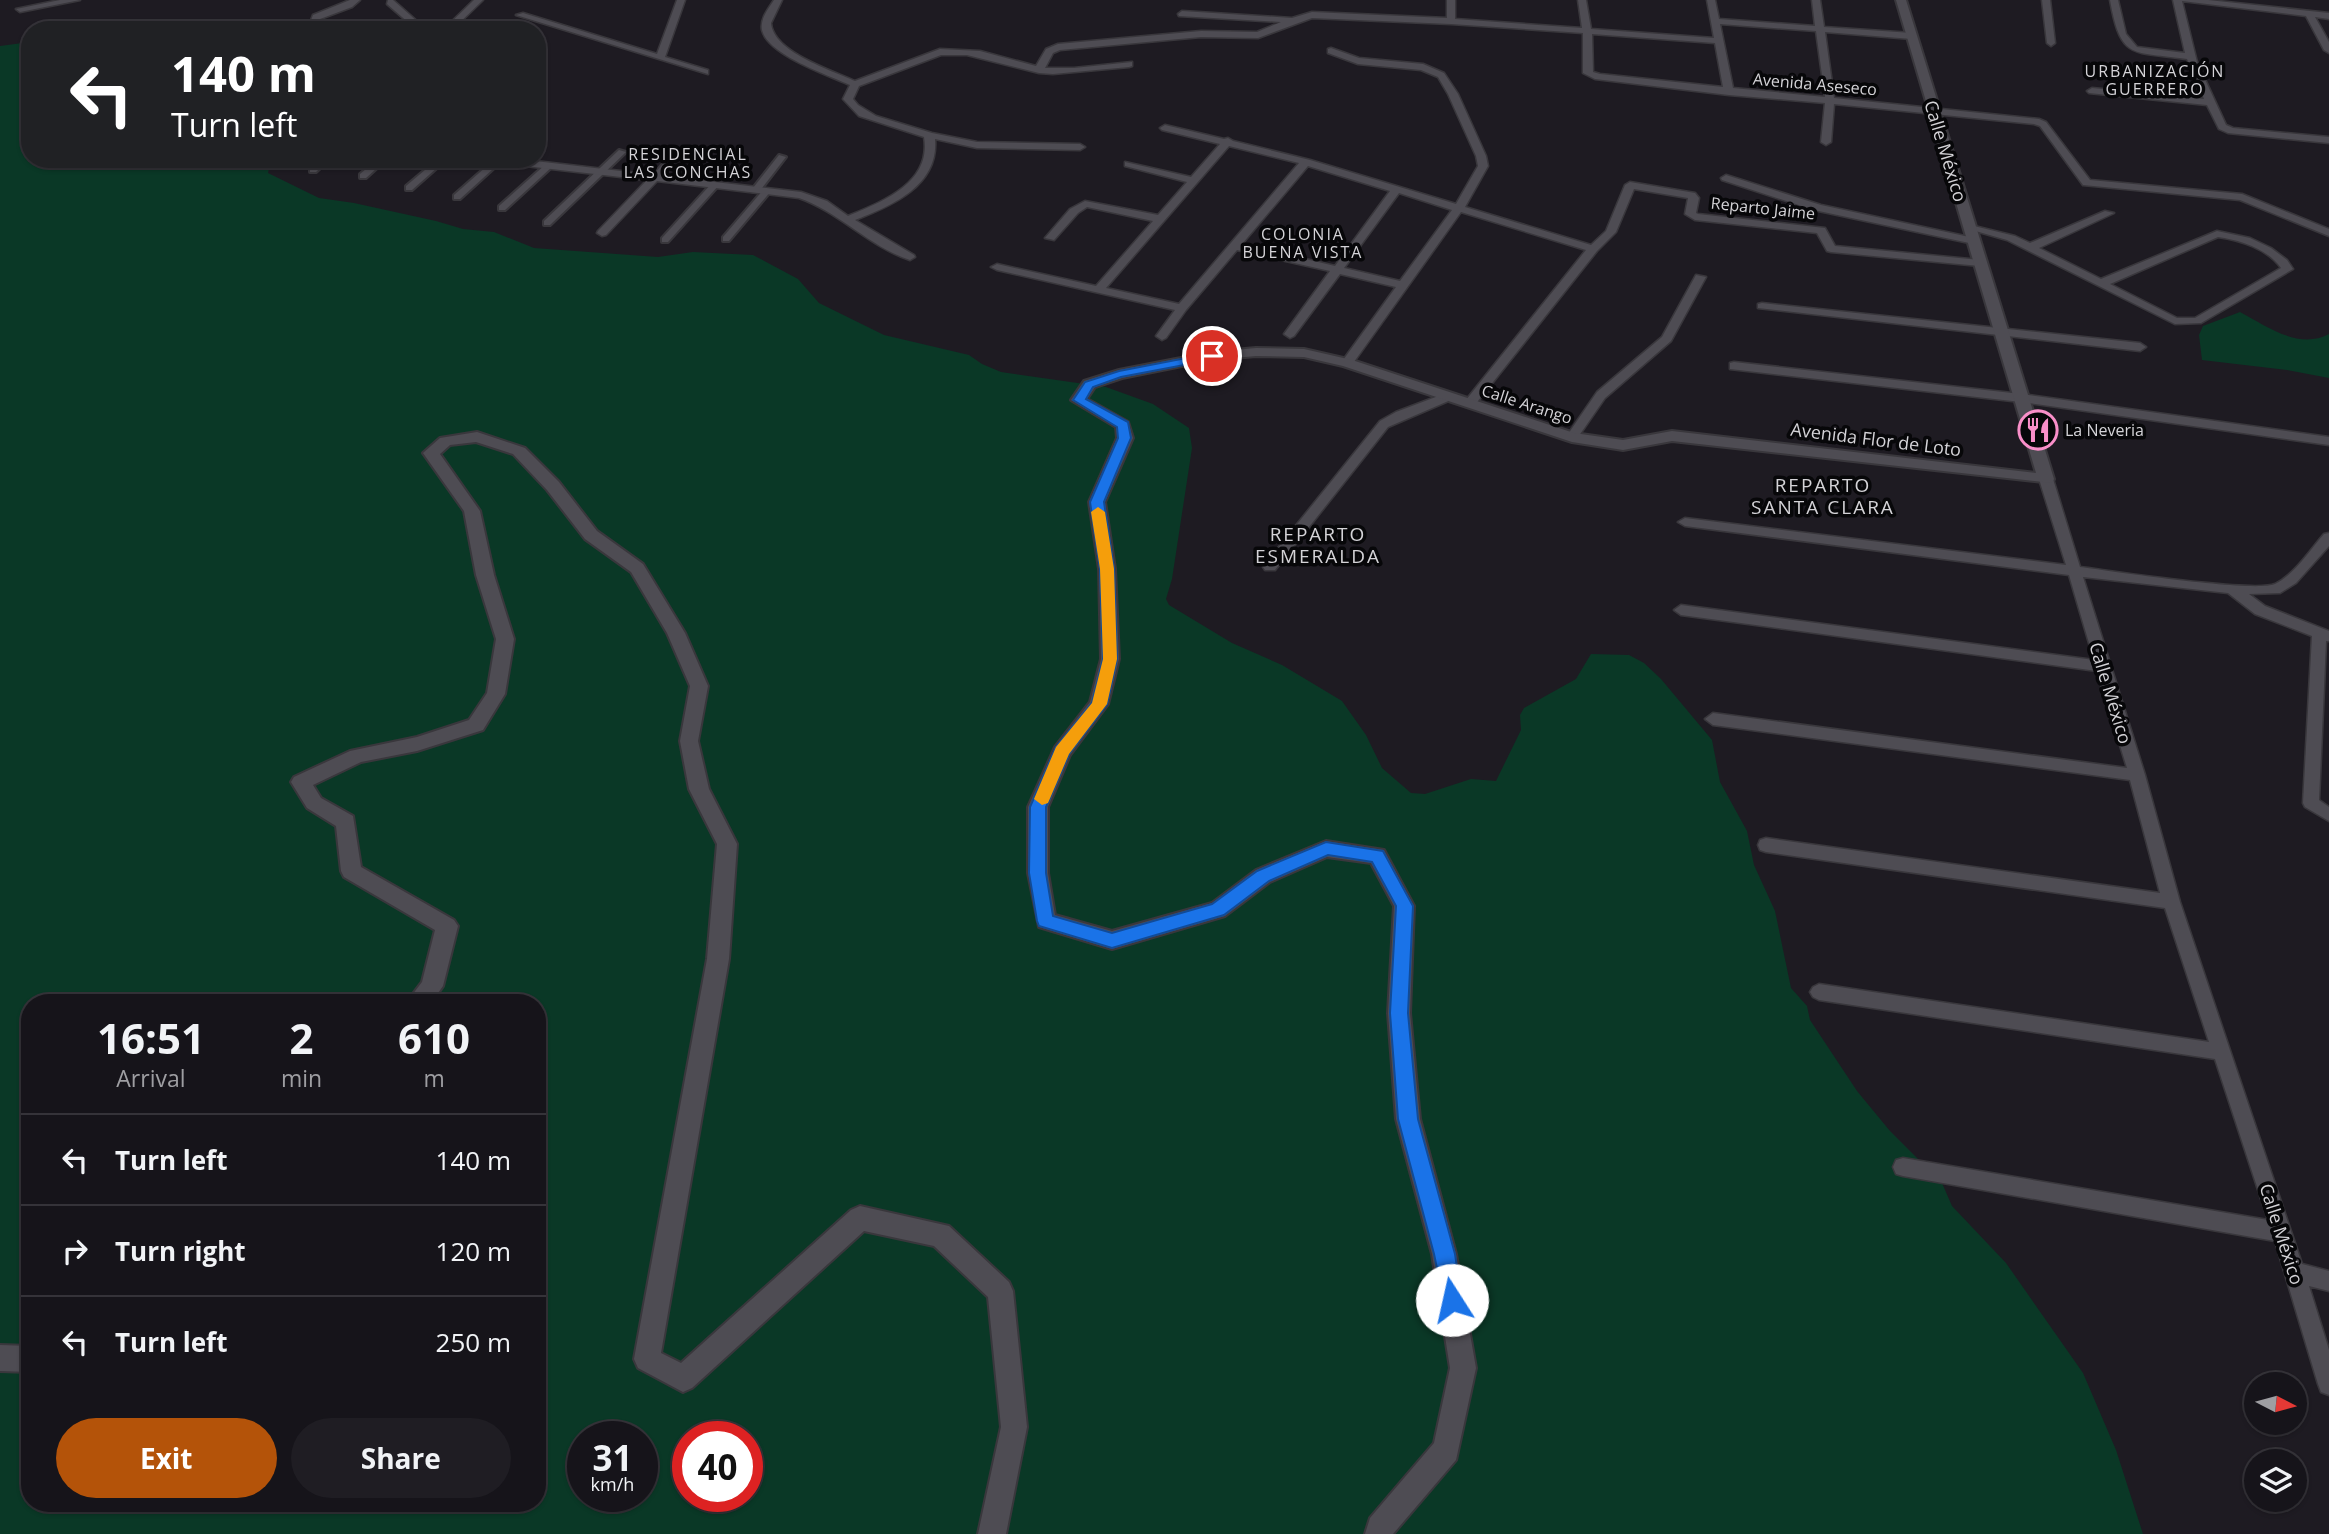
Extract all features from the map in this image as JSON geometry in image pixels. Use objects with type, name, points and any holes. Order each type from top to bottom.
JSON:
[{"type":"street","points":[[20,9],[76,0]]},
{"type":"street","points":[[315,21],[316,17],[356,0]]},
{"type":"street","points":[[457,21],[479,0]]},
{"type":"street","points":[[660,58],[681,0]]},
{"type":"street","points":[[778,0],[768,12],[765,26],[768,38],[779,49],[855,84]]},
{"type":"street","points":[[1451,0],[1451,21]]},
{"type":"street","points":[[1582,0],[1587,30]]},
{"type":"street","points":[[1711,0],[1728,93]]},
{"type":"street","points":[[1816,0],[1829,100],[1826,142]]},
{"type":"street","name":"Calle México","points":[[1901,0],[2137,775],[2171,902],[2282,1232],[2329,1384]]},
{"type":"street","points":[[2046,0],[2051,43]]},
{"type":"street","points":[[2114,0],[2121,37],[2127,45],[2134,49],[2191,57]]},
{"type":"street","points":[[2177,0],[2191,57],[2222,127],[2231,131],[2329,140]]},
{"type":"street","points":[[2185,0],[2329,16]]},
{"type":"street","points":[[390,2],[412,21]]},
{"type":"street","points":[[1182,14],[1219,14],[1249,20],[1294,20]]},
{"type":"street","points":[[2309,14],[2329,50]]},
{"type":"street","points":[[520,15],[540,21]]},
{"type":"street","points":[[1039,70],[1049,51],[1058,47],[1201,34],[1258,35],[1312,15],[1451,21],[1719,41]]},
{"type":"street","points":[[1716,21],[1912,36]]},
{"type":"street","points":[[546,23],[705,72]]},
{"type":"street","name":"Avenida Aseseco","points":[[1587,30],[1588,73],[1591,75],[1728,93],[1829,100],[2036,121],[2043,124],[2087,183],[2242,197],[2329,233]]},
{"type":"street","points":[[1080,147],[977,145],[929,135],[853,109],[848,99],[849,91],[855,84],[952,50],[983,52],[1039,70],[1065,71],[1129,64]]},
{"type":"street","points":[[1331,51],[1358,61],[1423,67],[1441,75],[1453,94],[1483,166],[1458,209],[1347,362]]},
{"type":"street","points":[[2092,92],[2210,102]]},
{"type":"street","points":[[1166,128],[1306,162],[1593,249],[1470,403]]},
{"type":"street","points":[[847,220],[891,201],[918,183],[932,143],[929,135]]},
{"type":"street","points":[[1099,289],[1228,141]]},
{"type":"street","points":[[547,223],[622,152]]},
{"type":"street","points":[[726,239],[762,191],[782,157]]},
{"type":"street","points":[[602,233],[673,158]]},
{"type":"street","points":[[1162,336],[1182,308],[1306,162]]},
{"type":"street","points":[[1129,164],[1194,181]]},
{"type":"street","points":[[546,166],[801,195],[823,203],[910,257]]},
{"type":"street","points":[[502,208],[549,166]]},
{"type":"street","points":[[363,176],[372,168]]},
{"type":"street","points":[[409,188],[432,168]]},
{"type":"street","points":[[457,197],[488,168]]},
{"type":"street","points":[[1726,178],[1773,197],[1824,210],[1972,235],[2000,234],[2031,247],[2175,321],[2197,321],[2287,270],[2277,256],[2236,237],[2217,234],[2102,283]]},
{"type":"street","points":[[665,240],[715,185]]},
{"type":"street","name":"Reparto Jaime","points":[[1593,249],[1611,232],[1630,185],[1691,195],[1694,198],[1690,214],[1695,217],[1821,230],[1831,249],[1980,263]]},
{"type":"street","points":[[1290,334],[1396,189]]},
{"type":"street","points":[[1050,239],[1074,211],[1085,204],[1160,219]]},
{"type":"street","points":[[2031,247],[2109,213]]},
{"type":"street","points":[[1235,246],[1403,285]]},
{"type":"street","points":[[997,267],[1182,308]]},
{"type":"street","points":[[1572,437],[1601,395],[1667,339],[1700,277]]},
{"type":"street","points":[[1762,306],[2140,347]]},
{"type":"street","name":"Calle Arango","points":[[1379,1534],[1380,1528],[1446,1450],[1464,1368],[1444,1254],[1408,1119],[1399,1013],[1404,906],[1377,856],[1326,849],[1263,876],[1218,910],[1112,940],[1046,921],[1038,873],[1038,807],[1062,752],[1099,704],[1110,659],[1107,569],[1097,502],[1125,438],[1123,425],[1079,400],[1089,384],[1119,374],[1212,356],[1256,352],[1304,353],[1347,362],[1572,437],[1623,445],[1672,436],[1701,439]]},
{"type":"street","points":[[1734,366],[2021,398],[2329,441]]},
{"type":"street","points":[[1270,567],[1384,424],[1449,396]]},
{"type":"street","points":[[425,994],[432,986],[447,926],[351,871],[346,822],[314,803],[301,782],[357,756],[417,744],[475,725],[496,694],[505,639],[485,575],[472,511],[432,453],[445,441],[477,437],[519,452],[553,486],[591,535],[636,568],[676,633],[699,685],[689,741],[699,789],[727,844],[725,870],[718,959],[647,1359],[683,1379],[860,1218],[940,1235],[1000,1290],[1014,1427],[992,1534]]},
{"type":"street","name":"Avenida Flor de Loto","points":[[1701,439],[2046,479]]},
{"type":"street","points":[[1685,522],[2232,589],[2275,590],[2291,580],[2329,537]]},
{"type":"street","points":[[2232,589],[2260,610],[2324,635],[2311,803],[2329,815]]},
{"type":"street","points":[[1681,610],[2103,666]]},
{"type":"street","points":[[1713,719],[2137,775]]},
{"type":"street","points":[[1766,845],[2171,902]]},
{"type":"street","points":[[1819,992],[2221,1052]]},
{"type":"street","points":[[1903,1167],[2282,1232]]},
{"type":"street","points":[[2294,1272],[2329,1281]]},
{"type":"street","points":[[0,1358],[21,1359]]},
{"type":"green space","points":[[21,43],[21,168],[269,168],[268,173],[319,198],[354,203],[463,229],[494,232],[534,248],[658,257],[693,252],[753,255],[798,279],[819,303],[884,335],[969,355],[1001,372],[1106,387],[1153,404],[1189,428],[1192,448],[1172,579],[1166,599],[1169,605],[1232,643],[1282,665],[1342,701],[1366,735],[1382,768],[1411,793],[1425,794],[1471,779],[1496,781],[1521,730],[1520,715],[1524,708],[1576,679],[1591,654],[1629,655],[1644,663],[1661,679],[1712,740],[1720,782],[1747,831],[1754,865],[1775,911],[1791,988],[1807,1006],[1810,1020],[1857,1091],[1890,1131],[1942,1183],[1952,1206],[2006,1263],[2083,1373],[2116,1450],[2143,1534],[0,1534],[0,46]]},
{"type":"green space","points":[[2240,312],[2273,330],[2295,338],[2318,338],[2329,334],[2329,378],[2202,360],[2199,335],[2203,326]]},
{"type":"slow traffic","points":[[1042,799],[1062,752],[1099,704],[1110,659],[1107,569],[1098,512]]},
{"type":"place","name":"La Neveria","points":[[2038,430]]},
{"type":"district","name":"URBANIZACIÓN GUERRERO","points":[[2155,80]]},
{"type":"district","name":"RESIDENCIAL LAS CONCHAS","points":[[688,163]]},
{"type":"district","name":"COLONIA BUENA VISTA","points":[[1303,243]]},
{"type":"district","name":"REPARTO SANTA CLARA","points":[[1823,496]]},
{"type":"district","name":"REPARTO ESMERALDA","points":[[1318,545]]},
{"type":"route","points":[[1212,356],[1119,374],[1089,384],[1079,400],[1123,425],[1125,438],[1097,502],[1107,569],[1110,659],[1099,704],[1062,752],[1038,807],[1038,873],[1046,921],[1112,940],[1218,910],[1263,876],[1326,849],[1377,856],[1404,906],[1399,1013],[1408,1119],[1444,1254],[1452,1300]]}]
